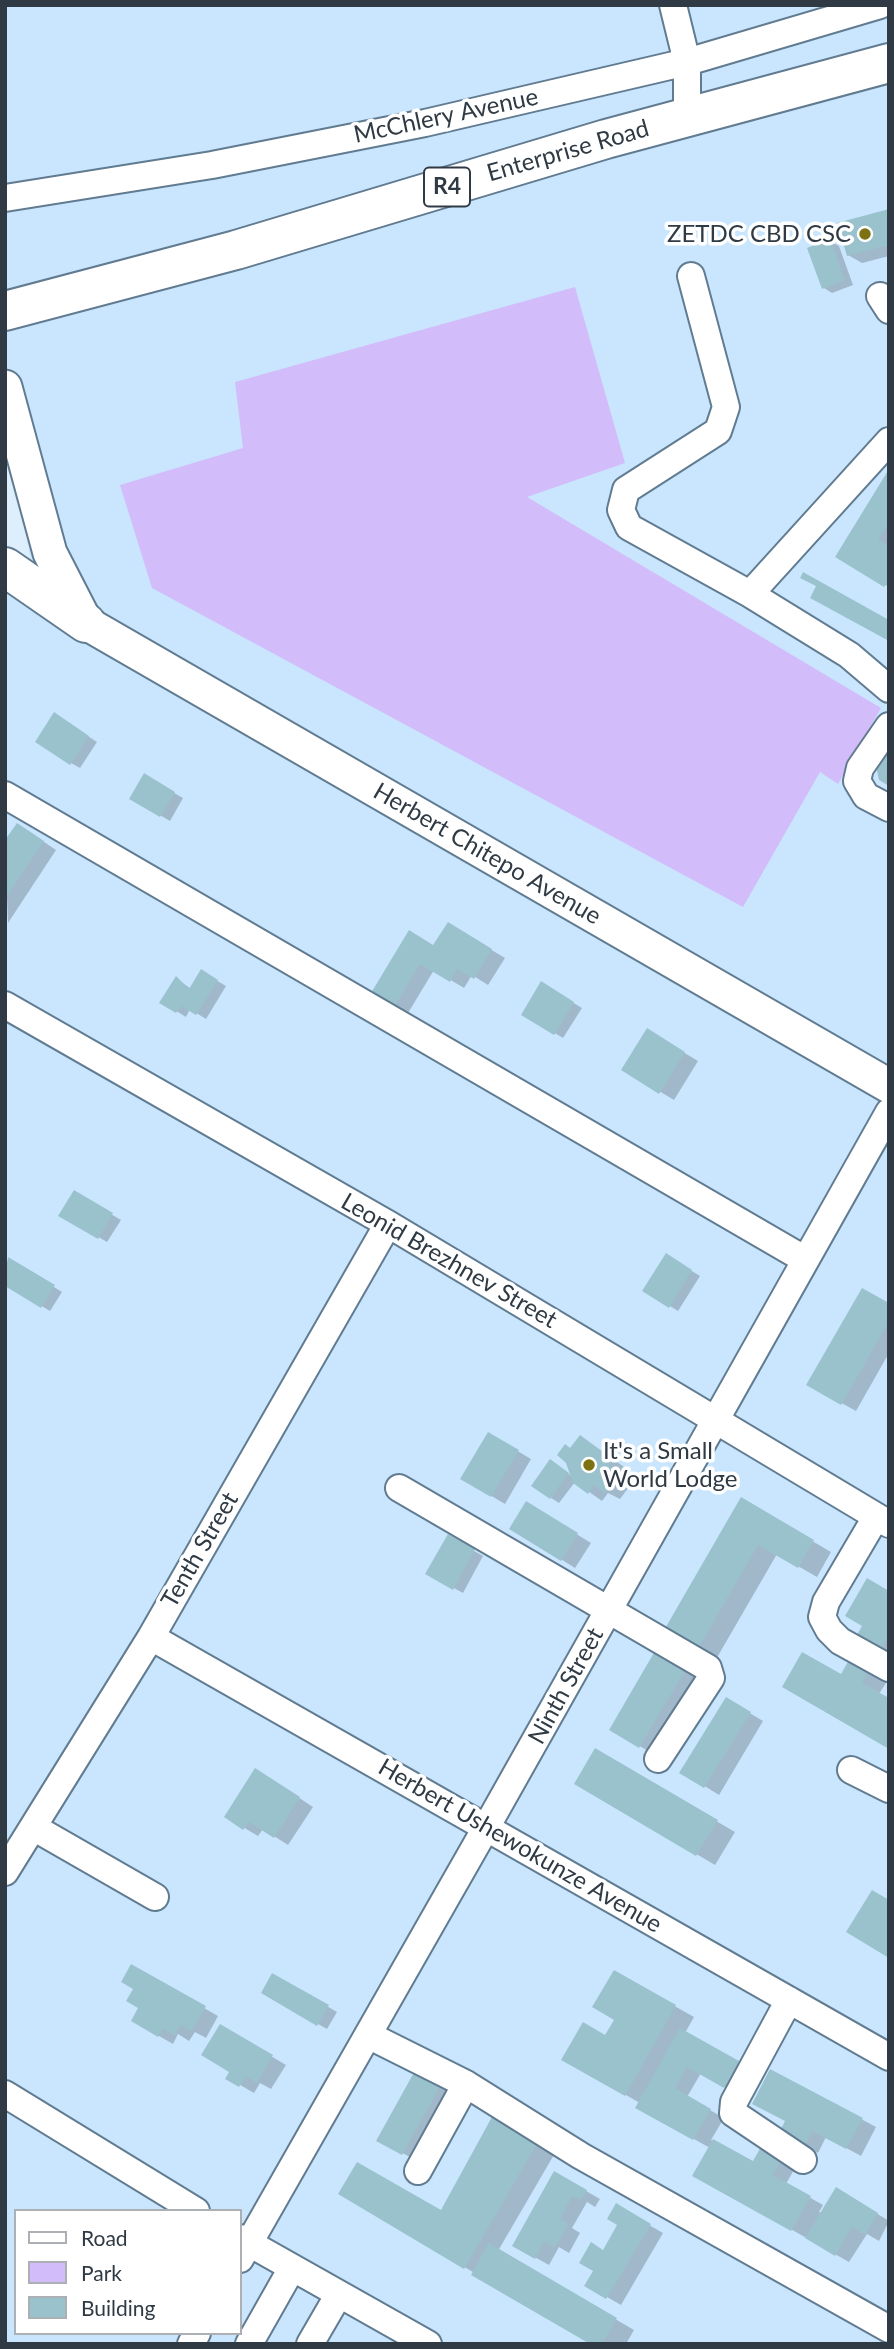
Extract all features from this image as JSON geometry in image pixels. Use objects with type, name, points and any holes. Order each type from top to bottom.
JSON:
[{"type":"highway","name":"Enterprise Road","points":[[5,311],[236,250],[687,117],[889,63]]},
{"type":"highway","points":[[5,567],[86,623]]},
{"type":"main road","points":[[5,387],[50,553],[86,623]]},
{"type":"main road","name":"Herbert Chitepo Avenue","points":[[86,623],[889,1086]]},
{"type":"street","points":[[673,5],[687,62],[687,117]]},
{"type":"street","name":"McChlery Avenue","points":[[5,198],[252,157],[425,122],[687,62],[880,5]]},
{"type":"street","points":[[691,276],[726,407],[718,431],[626,490],[621,510],[629,527],[750,594],[849,655],[889,689]]},
{"type":"street","points":[[750,594],[889,441]]},
{"type":"street","points":[[889,726],[860,768],[857,781],[866,796],[889,808]]},
{"type":"street","points":[[5,794],[804,1259]]},
{"type":"street","name":"Leonid Brezhnev Street","points":[[5,1005],[388,1224],[883,1521]]},
{"type":"street","name":"Ninth Street","points":[[243,2246],[368,2035],[889,1112]]},
{"type":"street","name":"Tenth Street","points":[[5,1872],[150,1637],[388,1224]]},
{"type":"street","points":[[399,1488],[607,1612],[708,1668],[711,1678],[658,1759]]},
{"type":"street","points":[[883,1521],[826,1602],[822,1616],[829,1630],[840,1641],[889,1668]]},
{"type":"street","name":"Herbert Ushewokunze Avenue","points":[[150,1637],[888,2054]]},
{"type":"street","points":[[851,1770],[889,1789]]},
{"type":"street","points":[[33,1827],[155,1897]]},
{"type":"street","points":[[789,2000],[734,2102],[733,2113],[803,2160]]},
{"type":"street","points":[[368,2035],[466,2084],[581,2156],[889,2329]]},
{"type":"street","points":[[418,2171],[466,2084]]},
{"type":"street","points":[[5,2094],[193,2209]]},
{"type":"street","points":[[243,2246],[292,2267],[428,2344]]},
{"type":"street","points":[[249,2344],[292,2267]]},
{"type":"street","points":[[310,2344],[339,2294]]},
{"type":"shaded area","points":[[5,5],[889,5],[889,2344],[5,2344],[5,586],[35,589],[5,404]]},
{"type":"green space","points":[[575,287],[625,463],[527,497],[881,708],[838,784],[820,772],[743,907],[152,588],[120,485],[243,448],[235,382]]},
{"type":"building","name":"ZETDC CBD CSC","points":[[889,209],[889,245],[847,256],[837,223]]},
{"type":"building","points":[[830,239],[845,280],[822,289],[807,248]]},
{"type":"building","points":[[889,469],[889,523],[878,539],[889,546],[889,580],[884,587],[835,557]]},
{"type":"building","points":[[803,572],[889,620],[889,641],[810,598],[816,586],[800,578]]},
{"type":"building","points":[[54,712],[89,736],[70,765],[35,742]]},
{"type":"building","points":[[889,743],[889,786],[879,780],[876,766]]},
{"type":"building","points":[[144,773],[175,792],[160,817],[129,799]]},
{"type":"building","points":[[17,823],[44,841],[5,899],[5,840]]},
{"type":"building","points":[[448,922],[492,949],[474,979],[457,969],[450,982],[420,964],[394,1007],[371,993],[409,930],[433,945]]},
{"type":"building","points":[[201,969],[218,980],[196,1015],[181,1006],[176,1013],[159,1003],[176,976],[189,989]]},
{"type":"building","points":[[541,981],[574,1002],[554,1035],[521,1015]]},
{"type":"building","points":[[647,1028],[685,1052],[659,1094],[621,1070]]},
{"type":"building","points":[[74,1190],[113,1213],[98,1239],[58,1216]]},
{"type":"building","points":[[666,1253],[692,1270],[669,1308],[642,1291]]},
{"type":"building","points":[[8,1257],[55,1285],[41,1308],[5,1286]]},
{"type":"building","points":[[862,1288],[889,1303],[889,1321],[841,1405],[806,1385]]},
{"type":"building","points":[[488,1432],[519,1450],[491,1497],[460,1479]]},
{"type":"building","name":"It's a Small World Lodge","points":[[580,1435],[614,1460],[609,1466],[620,1474],[605,1493],[594,1485],[588,1494],[573,1483],[566,1463],[557,1455],[565,1444],[570,1448]]},
{"type":"building","name":"It's a Small World Lodge","points":[[550,1459],[569,1473],[550,1499],[531,1486]]},
{"type":"building","points":[[741,1497],[814,1540],[798,1568],[758,1545],[696,1652],[663,1632]]},
{"type":"building","name":"It's a Small World Lodge","points":[[526,1501],[578,1533],[561,1561],[509,1529]]},
{"type":"building","points":[[448,1534],[475,1549],[453,1590],[425,1574]]},
{"type":"building","points":[[867,1578],[889,1591],[889,1641],[886,1639],[876,1657],[853,1642],[862,1626],[845,1616]]},
{"type":"building","points":[[655,1651],[686,1669],[639,1748],[609,1730]]},
{"type":"building","points":[[802,1652],[841,1674],[853,1653],[873,1665],[862,1683],[889,1698],[889,1749],[782,1687]]},
{"type":"building","points":[[726,1697],[751,1712],[704,1788],[679,1773]]},
{"type":"building","points":[[595,1748],[718,1820],[696,1856],[574,1784]]},
{"type":"building","points":[[255,1768],[300,1797],[274,1838],[249,1822],[243,1830],[224,1817]]},
{"type":"building","points":[[872,1890],[889,1900],[889,1958],[846,1932]]},
{"type":"building","points":[[131,1964],[206,2006],[191,2031],[180,2025],[175,2035],[163,2028],[158,2037],[131,2021],[138,2008],[126,2001],[133,1989],[121,1982]]},
{"type":"building","points":[[614,1970],[676,2005],[625,2096],[561,2060],[583,2022],[605,2035],[614,2020],[592,2007]]},
{"type":"building","points":[[272,1973],[329,2005],[317,2026],[261,1993]]},
{"type":"building","points":[[220,2024],[273,2055],[257,2083],[246,2076],[239,2087],[225,2079],[229,2072],[201,2055]]},
{"type":"building","points":[[680,2028],[739,2061],[724,2088],[687,2067],[675,2088],[711,2109],[693,2140],[635,2108]]},
{"type":"building","points":[[417,2067],[443,2081],[402,2155],[376,2141]]},
{"type":"building","points":[[770,2069],[863,2118],[846,2149],[812,2131],[804,2147],[779,2133],[785,2121],[752,2104]]},
{"type":"building","points":[[493,2115],[538,2142],[464,2269],[338,2194],[357,2162],[441,2210]]},
{"type":"building","points":[[713,2139],[753,2161],[762,2145],[783,2157],[773,2175],[811,2196],[791,2231],[692,2176]]},
{"type":"building","points":[[554,2171],[587,2190],[581,2200],[572,2196],[560,2219],[568,2224],[555,2247],[544,2241],[535,2259],[512,2246]]},
{"type":"building","points":[[836,2187],[878,2213],[865,2235],[852,2227],[835,2256],[805,2238]]},
{"type":"building","points":[[616,2203],[651,2224],[606,2299],[584,2286],[593,2271],[579,2263],[591,2242],[603,2250],[617,2225],[607,2219]]},
{"type":"building","points":[[489,2243],[617,2318],[602,2344],[590,2344],[471,2275]]},
{"type":"place","name":"ZETDC CBD CSC","points":[[865,234]]},
{"type":"place","name":"It's a Small World Lodge","points":[[589,1465]]}]
